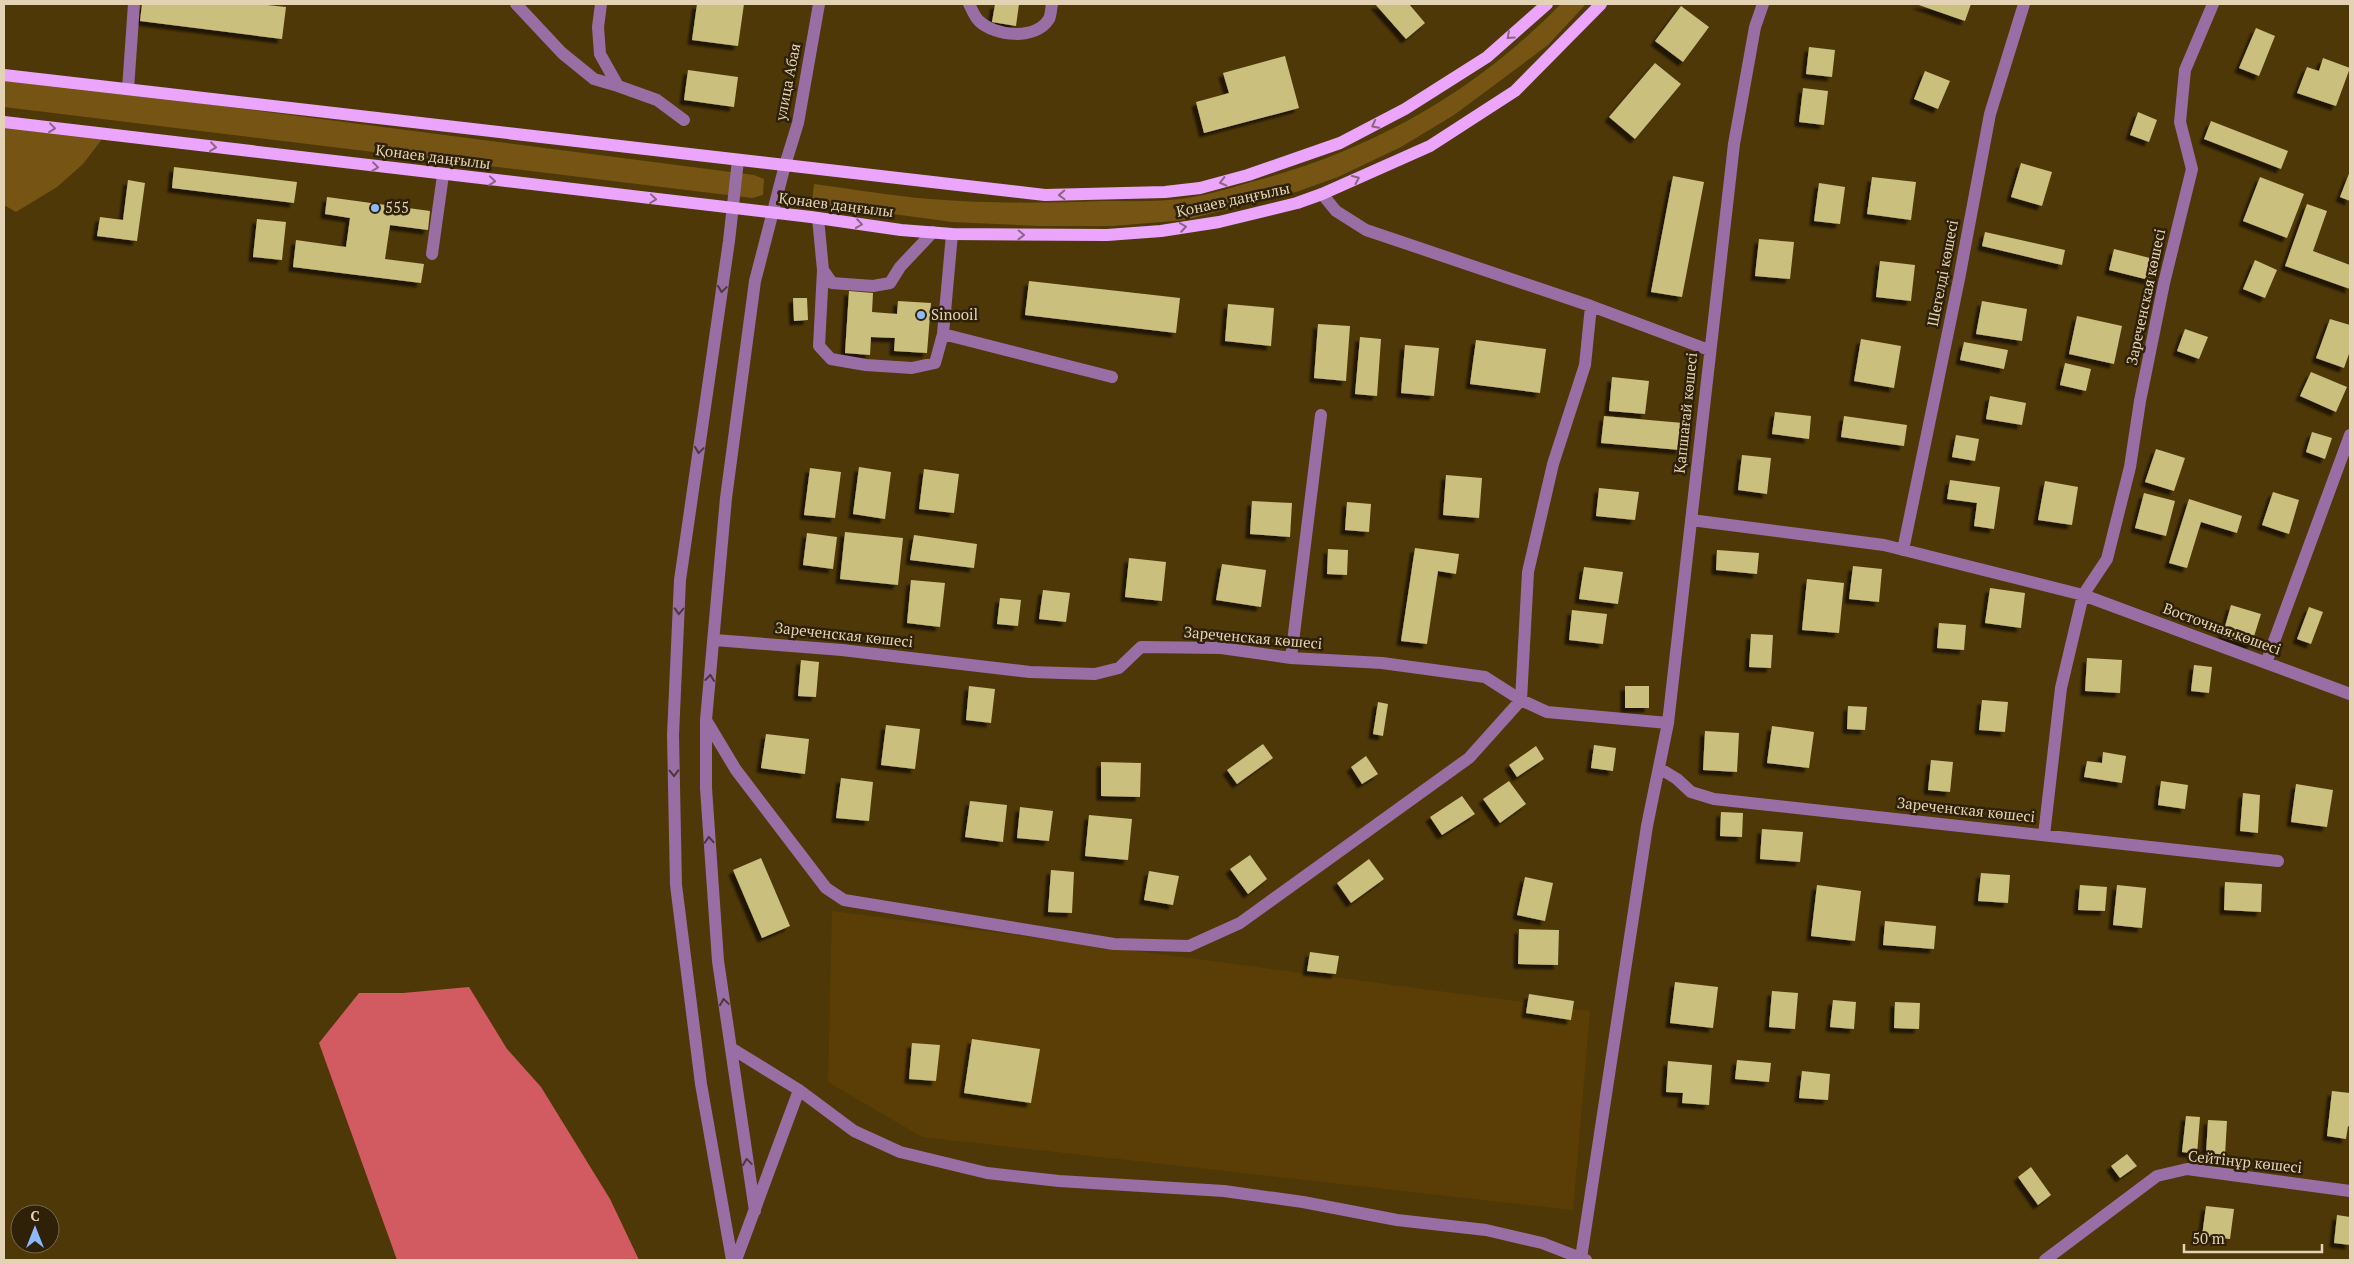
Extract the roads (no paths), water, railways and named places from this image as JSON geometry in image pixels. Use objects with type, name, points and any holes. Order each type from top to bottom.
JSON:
[{"type":"main road","name":"Қонаев даңғылы","points":[[4,75],[1045,196],[1165,192],[1200,188],[1248,175],[1340,143],[1405,109],[1487,57],[1547,4]]},
{"type":"main road","name":"Қонаев даңғылы","points":[[4,122],[952,234],[1089,235],[1161,231],[1219,222],[1297,203],[1322,194],[1430,146],[1515,91],[1601,4]]},
{"type":"street","points":[[128,89],[134,4]]},
{"type":"street","points":[[516,4],[562,53],[594,79],[657,100],[684,120]]},
{"type":"street","points":[[601,4],[598,27],[600,54],[618,86]]},
{"type":"street","name":"улица Абая","points":[[754,1211],[718,962],[706,788],[706,720],[715,640],[726,498],[755,281],[785,165],[798,123],[819,4]]},
{"type":"street","points":[[969,4],[977,19],[990,29],[1011,34],[1037,31],[1049,19],[1052,4]]},
{"type":"street","name":"Қапшағай көшесі","points":[[1583,1259],[1647,826],[1668,723],[1709,350],[1734,144],[1755,28],[1763,4]]},
{"type":"street","name":"Шегелді көшесі","points":[[1903,550],[1959,278],[1990,114],[2024,4]]},
{"type":"street","name":"Зареченская көшесі","points":[[2083,595],[2107,559],[2130,467],[2140,401],[2164,283],[2192,169],[2180,122],[2185,70],[2213,4]]},
{"type":"street","points":[[732,1260],[701,1084],[676,885],[673,735],[680,580],[733,208],[738,160]]},
{"type":"street","points":[[432,254],[443,175]]},
{"type":"street","points":[[1322,194],[1336,211],[1366,230],[1591,306],[1709,350]]},
{"type":"street","points":[[818,218],[823,270],[819,346],[831,359],[866,365],[912,368],[935,362],[943,334],[952,234]]},
{"type":"street","points":[[823,270],[832,283],[873,286],[890,283],[900,267],[933,232]]},
{"type":"street","points":[[706,720],[736,770],[826,888],[844,900],[1114,944],[1189,946],[1240,923],[1469,758],[1521,700],[1528,572],[1553,464],[1585,365],[1591,306]]},
{"type":"street","points":[[943,334],[1112,377]]},
{"type":"street","points":[[1291,658],[1321,415]]},
{"type":"street","points":[[2266,663],[2350,435]]},
{"type":"street","name":"Восточная көшесі","points":[[1691,520],[1884,545],[2083,595],[2350,694]]},
{"type":"street","points":[[2044,835],[2061,688],[2083,595]]},
{"type":"street","name":"Зареченская көшесі","points":[[715,640],[842,650],[1030,672],[1095,674],[1119,668],[1140,647],[1221,648],[1291,658],[1382,663],[1485,676],[1521,700],[1547,712],[1668,723]]},
{"type":"street","name":"Зареченская көшесі","points":[[1659,768],[1677,779],[1690,792],[1714,799],[2278,861]]},
{"type":"street","points":[[731,1048],[798,1090],[854,1131],[900,1152],[987,1173],[1059,1181],[1244,1194],[1303,1202],[1397,1220],[1486,1230],[1542,1243],[1583,1259]]},
{"type":"street","points":[[736,1260],[798,1090]]},
{"type":"street","name":"Сейтінұр көшесі","points":[[2044,1260],[2157,1176],[2188,1169],[2350,1191]]},
{"type":"place","name":"555","points":[[375,208]]},
{"type":"place","name":"Sinooil","points":[[921,315]]}]
